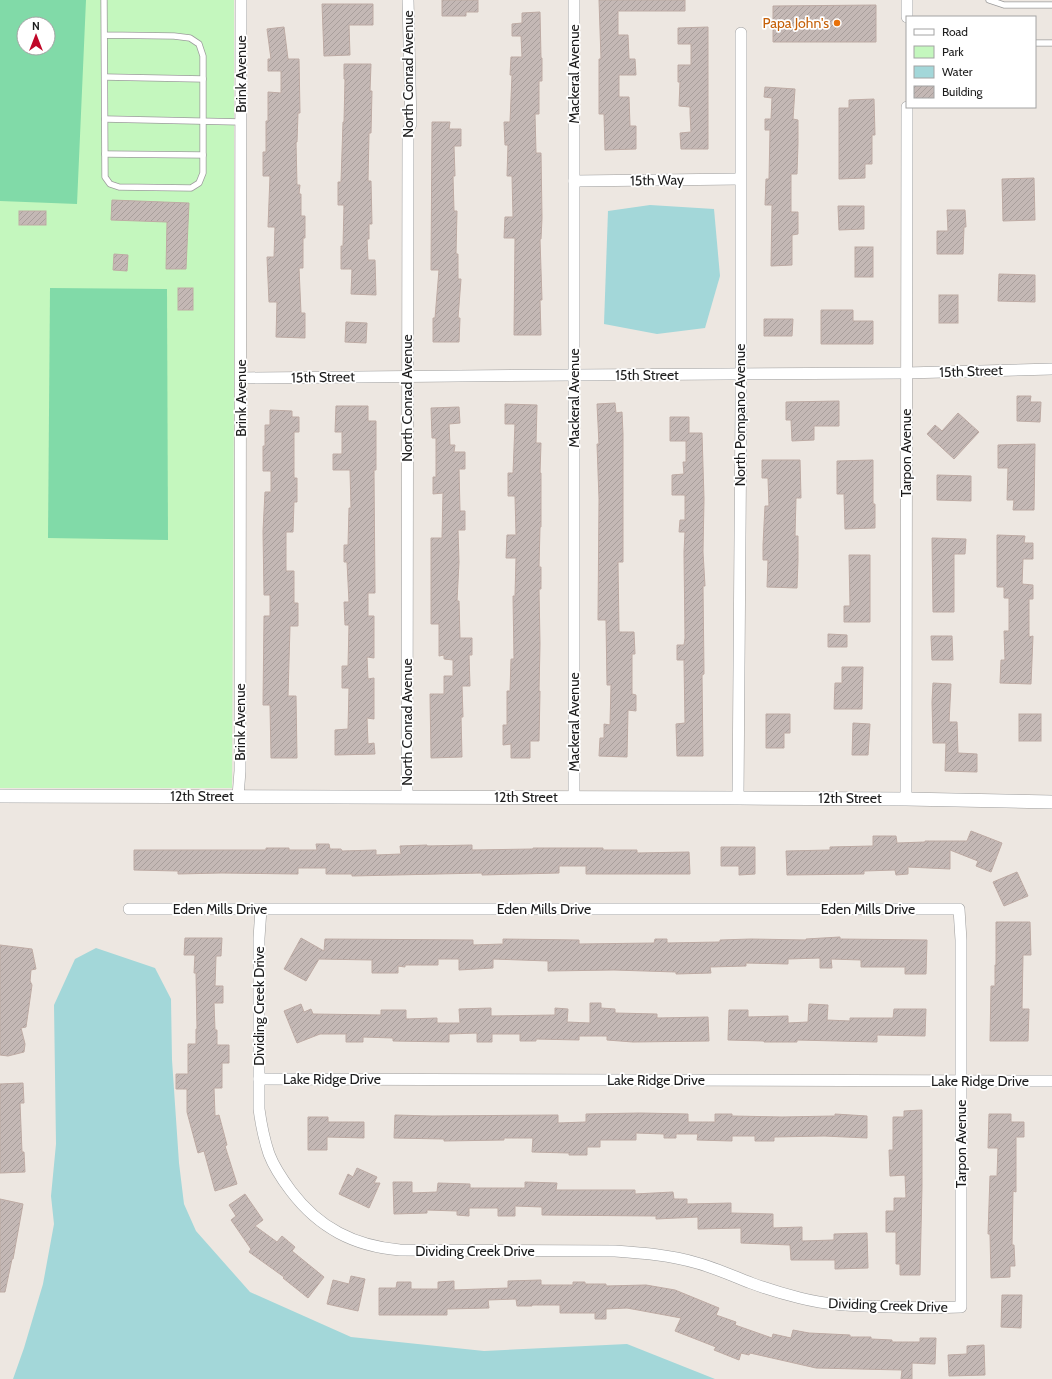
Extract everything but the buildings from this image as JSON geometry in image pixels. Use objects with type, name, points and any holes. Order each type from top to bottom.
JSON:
[{"type":"street","name":"Brink Avenue","points":[[238,796],[240,764],[241,0]]},
{"type":"street","name":"North Conrad Avenue","points":[[407,797],[408,130],[411,124],[408,0]]},
{"type":"street","name":"Mackeral Avenue","points":[[574,0],[574,797]]},
{"type":"street","points":[[907,0],[907,16]]},
{"type":"street","name":"North Pompano Avenue","points":[[738,798],[741,33]]},
{"type":"street","name":"Tarpon Avenue","points":[[906,799],[907,108]]},
{"type":"street","name":"15th Way","points":[[574,181],[740,179]]},
{"type":"street","name":"15th Street","points":[[241,378],[574,374],[740,375],[1052,369]]},
{"type":"street","name":"12th Street","points":[[0,796],[574,797],[906,799],[1052,802]]},
{"type":"street","name":"Eden Mills Drive","points":[[129,909],[959,909]]},
{"type":"street","name":"Dividing Creek Drive","points":[[261,909],[259,938],[259,1109],[262,1131],[270,1154],[282,1178],[299,1202],[331,1229],[364,1244],[383,1249],[615,1251],[645,1253],[697,1263],[723,1271],[773,1291],[825,1303],[854,1306],[961,1307]]},
{"type":"street","name":"Tarpon Avenue","points":[[959,909],[962,940],[961,1307]]},
{"type":"street","name":"Lake Ridge Drive","points":[[259,1079],[1052,1081]]},
{"type":"lane","points":[[104,0],[104,35],[105,77],[105,177],[110,184],[119,187],[191,188],[199,183],[203,173],[203,56],[199,44],[190,38],[174,36],[104,35]]},
{"type":"lane","points":[[989,0],[1004,6],[1042,2],[1052,5]]},
{"type":"lane","points":[[1036,43],[1052,43]]},
{"type":"lane","points":[[105,77],[203,79]]},
{"type":"lane","points":[[105,119],[241,122]]},
{"type":"lane","points":[[105,154],[203,156]]},
{"type":"green space","points":[[0,0],[234,0],[232,788],[0,788]]},
{"type":"green space","points":[[0,0],[86,0],[77,204],[0,201]]},
{"type":"green space","points":[[50,288],[167,289],[168,540],[48,538]]},
{"type":"water","points":[[650,205],[714,209],[720,276],[705,328],[657,334],[604,324],[608,211]]},
{"type":"water","points":[[96,948],[155,968],[171,999],[172,1060],[179,1163],[184,1204],[196,1231],[250,1292],[351,1337],[484,1351],[627,1344],[715,1379],[13,1379],[43,1284],[54,1224],[51,1196],[56,1144],[54,1005],[75,959]]},
{"type":"place","name":"Papa John's","points":[[837,23]]}]
